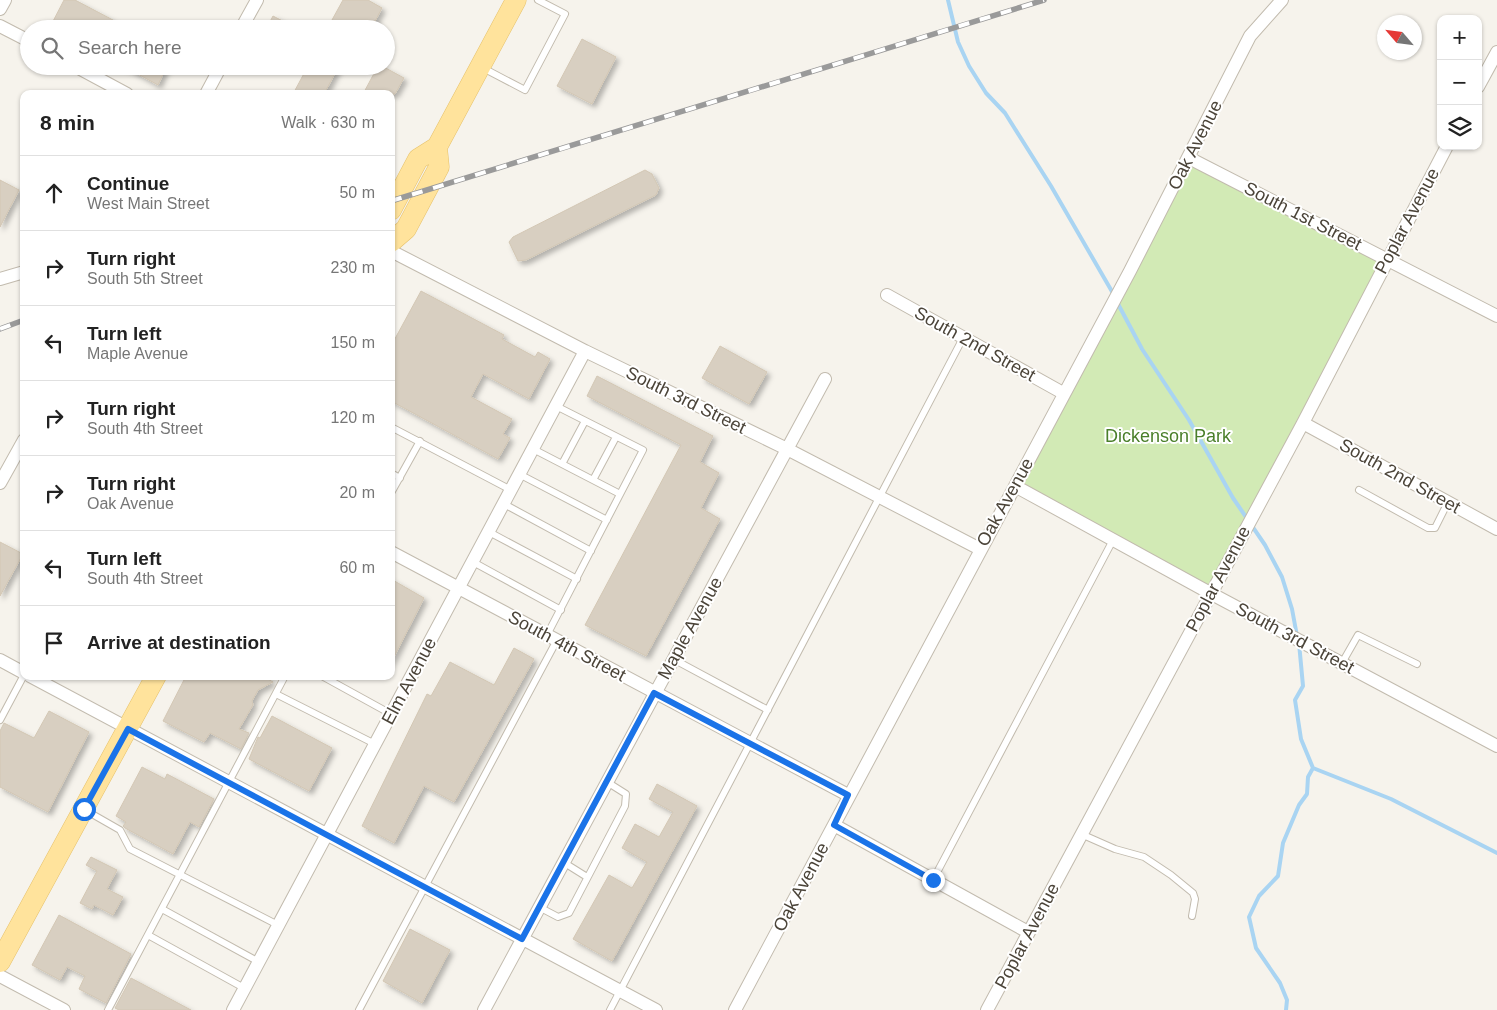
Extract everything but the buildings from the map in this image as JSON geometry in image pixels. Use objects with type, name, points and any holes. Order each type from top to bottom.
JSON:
[{"type":"main road","points":[[395,199],[418,159],[437,147],[516,0]]},
{"type":"main road","points":[[395,239],[406,229],[439,167],[437,147]]},
{"type":"main road","points":[[0,962],[154,680]]},
{"type":"street","points":[[0,9],[5,0]]},
{"type":"street","points":[[247,20],[257,0]]},
{"type":"street","name":"Oak Avenue","points":[[735,1010],[1063,393],[1102,325],[1250,36],[1282,0]]},
{"type":"street","points":[[0,26],[20,36]]},
{"type":"street","points":[[1482,80],[1497,52]]},
{"type":"street","points":[[92,75],[120,90]]},
{"type":"street","points":[[208,90],[216,75]]},
{"type":"street","name":"Poplar Avenue","points":[[987,1010],[1303,423],[1387,258],[1445,150]]},
{"type":"street","name":"South 1st Street","points":[[1189,158],[1497,316]]},
{"type":"street","name":"South 3rd Street","points":[[395,254],[585,351],[787,449],[980,549]]},
{"type":"street","points":[[0,280],[20,273]]},
{"type":"street","name":"South 2nd Street","points":[[887,295],[1063,393]]},
{"type":"street","name":"Elm Avenue","points":[[233,1010],[585,351]]},
{"type":"street","name":"Maple Avenue","points":[[484,1010],[825,378]]},
{"type":"street","name":"South 2nd Street","points":[[1303,423],[1497,529]]},
{"type":"street","points":[[0,483],[20,447]]},
{"type":"street","name":"South 3rd Street","points":[[1015,486],[1210,593],[1497,746]]},
{"type":"street","name":"South 4th Street","points":[[395,554],[848,795]]},
{"type":"street","points":[[0,660],[20,672]]},
{"type":"street","points":[[37,680],[656,1010]]},
{"type":"street","points":[[834,825],[1028,932]]},
{"type":"street","points":[[0,976],[64,1010]]},
{"type":"lane","points":[[480,66],[525,90],[565,14],[538,0]]},
{"type":"lane","points":[[610,1010],[963,338]]},
{"type":"lane","points":[[359,1010],[425,887],[552,638],[561,610],[642,450],[556,406]]},
{"type":"lane","points":[[562,464],[585,421]]},
{"type":"lane","points":[[395,429],[511,490]]},
{"type":"lane","points":[[594,480],[616,437]]},
{"type":"lane","points":[[395,486],[420,441]]},
{"type":"lane","points":[[533,449],[620,494]]},
{"type":"lane","points":[[519,474],[607,520]]},
{"type":"lane","points":[[395,475],[400,478]]},
{"type":"lane","points":[[1359,490],[1428,528],[1435,528],[1448,502]]},
{"type":"lane","points":[[504,504],[591,550]]},
{"type":"lane","points":[[489,532],[576,579]]},
{"type":"lane","points":[[933,880],[1114,540]]},
{"type":"lane","points":[[473,562],[561,610]]},
{"type":"lane","points":[[1337,660],[1358,635],[1417,664]]},
{"type":"lane","points":[[673,659],[768,710]]},
{"type":"lane","points":[[0,720],[21,680]]},
{"type":"lane","points":[[108,1010],[283,680]]},
{"type":"lane","points":[[329,680],[391,714]]},
{"type":"lane","points":[[276,694],[375,744]]},
{"type":"lane","points":[[539,907],[558,917],[569,913],[625,806],[626,794],[607,782]]},
{"type":"lane","points":[[84,809],[120,830],[130,849],[278,925]]},
{"type":"lane","points":[[1081,834],[1115,849],[1144,857],[1178,880],[1193,894],[1195,900],[1192,916]]},
{"type":"lane","points":[[563,862],[587,878]]},
{"type":"lane","points":[[162,909],[259,962]]},
{"type":"lane","points":[[148,935],[244,988]]},
{"type":"green space","name":"Dickenson Park","points":[[1189,158],[1387,258],[1210,593],[1015,486]]},
{"type":"waterway","points":[[948,0],[958,42],[969,66],[986,93],[1005,113],[1051,186],[1114,295]]},
{"type":"waterway","points":[[1117,302],[1142,349],[1189,420],[1233,498],[1265,545],[1282,577],[1292,609],[1297,636]]},
{"type":"waterway","points":[[1299,643],[1303,686],[1295,700],[1301,739],[1313,768],[1391,799],[1497,853]]},
{"type":"waterway","points":[[1286,1010],[1287,1000],[1280,983],[1256,948],[1249,917],[1259,896],[1278,876],[1283,843],[1299,805],[1307,794],[1308,777],[1313,768]]},
{"type":"railway","points":[[395,200],[1044,0]]},
{"type":"railway","points":[[0,329],[20,322]]},
{"type":"route","points":[[84,809],[128,729],[522,939],[654,693],[848,795],[834,825],[933,880]]}]
